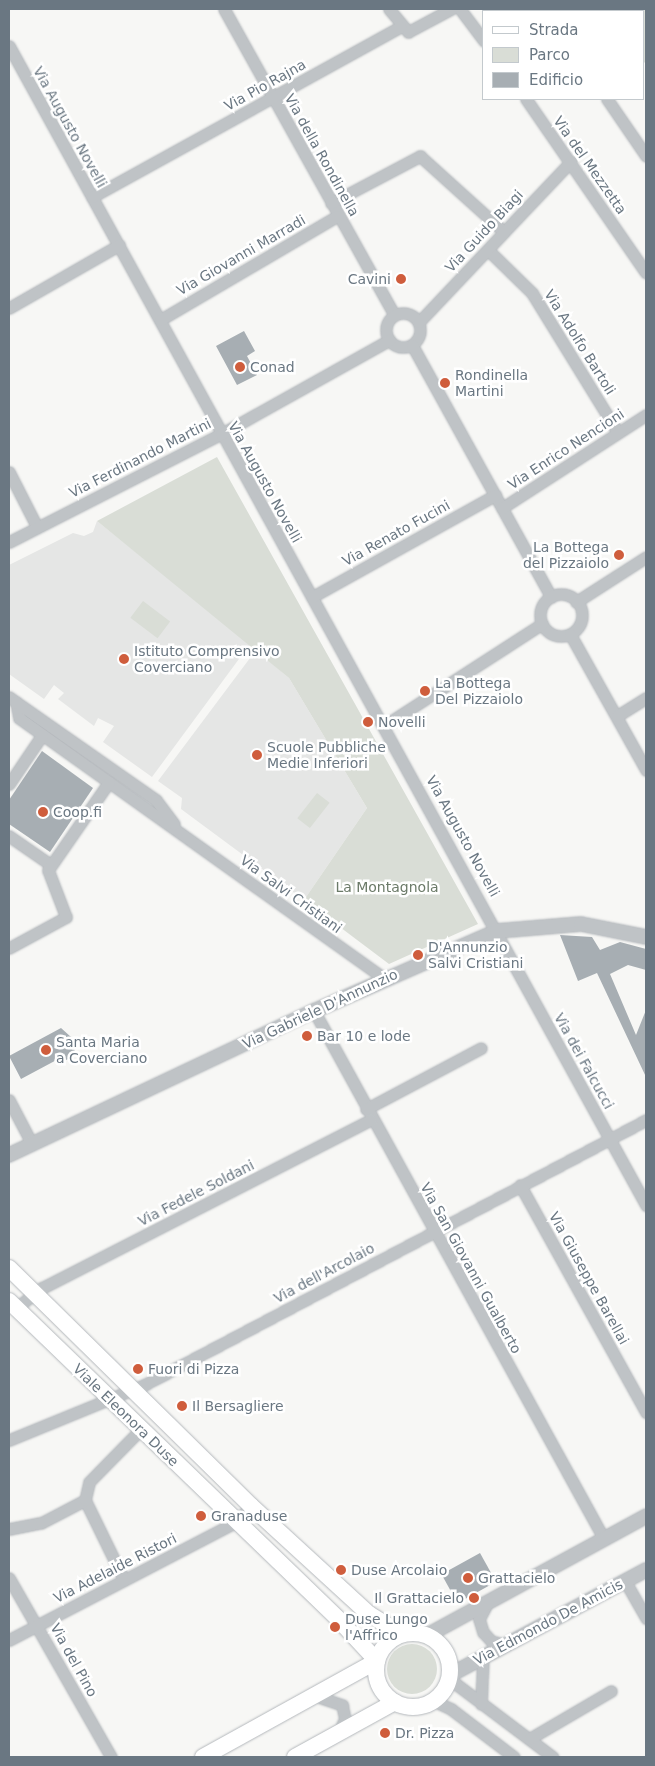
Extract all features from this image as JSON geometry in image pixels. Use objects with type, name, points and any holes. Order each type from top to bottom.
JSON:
[{"type":"main road","name":"Viale Eleonora Duse","points":[[9,1268],[251,1506],[369,1614],[401,1634]]},
{"type":"main road","name":"Viale Eleonora Duse","points":[[12,1305],[340,1621],[376,1661]]},
{"type":"main road","points":[[203,1757],[376,1661],[386,1644],[401,1634],[428,1636],[446,1651],[450,1676],[434,1701],[416,1707],[395,1702],[379,1685],[376,1661]]},
{"type":"main road","points":[[295,1757],[395,1702]]},
{"type":"street","name":"Via della Rondinella","points":[[224,9],[337,216],[394,314]]},
{"type":"street","points":[[389,9],[400,27]]},
{"type":"street","name":"Via Pio Rajna","points":[[92,198],[400,27],[411,32],[452,9]]},
{"type":"street","points":[[460,9],[481,33]]},
{"type":"street","name":"Via Augusto Novelli","points":[[9,46],[221,434],[385,725],[497,931]]},
{"type":"street","name":"Via del Mezzetta","points":[[527,100],[571,161],[646,273]]},
{"type":"street","points":[[607,100],[646,156]]},
{"type":"street","points":[[331,203],[420,156],[504,232]]},
{"type":"street","name":"Via Guido Biagi","points":[[419,322],[571,161]]},
{"type":"street","name":"Via Giovanni Marradi","points":[[160,320],[337,216]]},
{"type":"street","points":[[9,308],[119,245]]},
{"type":"street","name":"Via Adolfo Bartoli","points":[[488,250],[532,293],[618,433]]},
{"type":"street","points":[[408,313],[419,322],[421,335],[412,345],[399,347],[389,340],[387,325],[394,314],[408,313]]},
{"type":"street","name":"Via Ferdinando Martini","points":[[9,542],[221,434],[389,340]]},
{"type":"street","points":[[412,345],[551,597]]},
{"type":"street","name":"Via Enrico Nencioni","points":[[502,508],[646,415]]},
{"type":"street","points":[[9,472],[37,527]]},
{"type":"street","name":"Via Renato Fucini","points":[[312,597],[495,495]]},
{"type":"street","points":[[576,602],[646,557]]},
{"type":"street","points":[[562,594],[576,602],[581,620],[570,634],[554,635],[542,624],[541,608],[551,597],[562,594]]},
{"type":"street","points":[[385,725],[542,624]]},
{"type":"street","points":[[570,634],[646,770]]},
{"type":"street","points":[[617,716],[646,698]]},
{"type":"street","name":"Via Salvi Cristiani","points":[[12,700],[19,718],[385,979]]},
{"type":"street","name":"Via Salvi Cristiani","points":[[12,700],[156,800],[181,833]]},
{"type":"street","points":[[9,784],[42,735]]},
{"type":"street","points":[[9,948],[67,915],[48,876],[51,865],[109,782]]},
{"type":"street","points":[[9,836],[51,865]]},
{"type":"street","name":"Via Gabriele D'Annunzio","points":[[9,1155],[314,1011],[497,931],[581,924],[646,937]]},
{"type":"street","name":"Via dei Falcucci","points":[[497,931],[646,1205]]},
{"type":"street","name":"Via San Giovanni Gualberto","points":[[314,1011],[372,1120],[604,1539]]},
{"type":"street","points":[[366,1109],[481,1048]]},
{"type":"street","points":[[9,1100],[32,1144]]},
{"type":"street","name":"Via Fedele Soldani","points":[[34,1293],[372,1120]]},
{"type":"street","name":"Via dell'Arcolaio","points":[[9,1440],[134,1390],[646,1120]]},
{"type":"street","name":"Via Giuseppe Barellai","points":[[520,1185],[646,1412]]},
{"type":"street","name":"Viale Eleonora Duse","points":[[12,1305],[34,1293]]},
{"type":"street","points":[[124,1580],[85,1500],[89,1482],[140,1429]]},
{"type":"street","points":[[9,1529],[38,1525],[85,1500]]},
{"type":"street","points":[[236,1522],[251,1506]]},
{"type":"street","points":[[428,1636],[646,1516]]},
{"type":"street","name":"Via Adelaide Ristori","points":[[9,1640],[236,1522]]},
{"type":"street","name":"Via Edmondo De Amicis","points":[[450,1676],[646,1570]]},
{"type":"street","name":"Via del Pino","points":[[9,1578],[37,1624],[111,1757]]},
{"type":"street","points":[[625,1581],[646,1618]]},
{"type":"street","points":[[487,1604],[479,1619],[483,1632],[491,1640],[506,1645]]},
{"type":"street","points":[[481,1704],[483,1657]]},
{"type":"street","points":[[450,1676],[481,1704],[553,1757]]},
{"type":"street","points":[[529,1739],[611,1691]]},
{"type":"street","points":[[316,1696],[342,1705],[345,1719],[338,1733]]},
{"type":"street","points":[[434,1701],[451,1709],[514,1757]]},
{"type":"shaded area","name":"Istituto Comprensivo Coverciano","points":[[97,521],[250,644],[152,777],[103,742],[114,726],[98,718],[94,726],[58,699],[64,693],[54,685],[44,699],[9,674],[9,565],[73,533],[84,536],[93,532]]},
{"type":"shaded area","name":"Scuole Pubbliche Medie Inferiori","points":[[256,650],[289,678],[367,808],[304,900],[181,809],[182,798],[158,781]]},
{"type":"green space","points":[[559,9],[646,9],[645,62],[645,10]]},
{"type":"green space","name":"La Montagnola","points":[[217,457],[478,924],[389,964],[304,900],[367,808],[289,678],[97,521]]},
{"type":"green space","points":[[143,601],[170,621],[158,638],[130,618]]},
{"type":"green space","points":[[317,793],[330,803],[310,828],[297,818]]},
{"type":"green space","points":[[407,1644],[417,1644],[430,1651],[437,1664],[437,1674],[430,1687],[417,1694],[407,1694],[398,1690],[391,1683],[387,1674],[387,1664],[391,1655],[398,1648]]},
{"type":"building","name":"Conad","points":[[244,331],[255,351],[247,356],[257,375],[237,385],[216,346]]},
{"type":"building","name":"Coop.fi","points":[[42,751],[93,788],[50,852],[9,824],[9,800]]},
{"type":"building","points":[[560,935],[592,937],[600,950],[620,942],[646,949],[646,970],[628,965],[610,974],[636,1035],[646,1010],[646,1077],[597,973],[578,981]]},
{"type":"building","name":"Santa Maria a Coverciano","points":[[61,1028],[71,1037],[76,1055],[66,1060],[64,1056],[21,1079],[9,1056]]},
{"type":"building","name":"Grattacielo","points":[[480,1553],[496,1582],[458,1603],[442,1574]]},
{"type":"place","name":"Cavini","points":[[401,279]]},
{"type":"place","name":"Conad","points":[[240,367]]},
{"type":"place","name":"Rondinella Martini","points":[[445,383]]},
{"type":"place","name":"La Bottega del Pizzaiolo","points":[[619,555]]},
{"type":"place","name":"Istituto Comprensivo Coverciano","points":[[124,659]]},
{"type":"place","name":"La Bottega Del Pizzaiolo","points":[[425,691]]},
{"type":"place","name":"Novelli","points":[[368,722]]},
{"type":"place","name":"Scuole Pubbliche Medie Inferiori","points":[[257,755]]},
{"type":"place","name":"Coop.fi","points":[[43,812]]},
{"type":"place","name":"D'Annunzio Salvi Cristiani","points":[[418,955]]},
{"type":"place","name":"Bar 10 e lode","points":[[307,1036]]},
{"type":"place","name":"Santa Maria a Coverciano","points":[[46,1050]]},
{"type":"place","name":"Fuori di Pizza","points":[[138,1369]]},
{"type":"place","name":"Il Bersagliere","points":[[182,1406]]},
{"type":"place","name":"Granaduse","points":[[201,1516]]},
{"type":"place","name":"Duse Arcolaio","points":[[341,1570]]},
{"type":"place","name":"Grattacielo","points":[[468,1578]]},
{"type":"place","name":"Il Grattacielo","points":[[474,1598]]},
{"type":"place","name":"Duse Lungo l'Affrico","points":[[335,1627]]},
{"type":"place","name":"Dr. Pizza","points":[[385,1733]]}]
